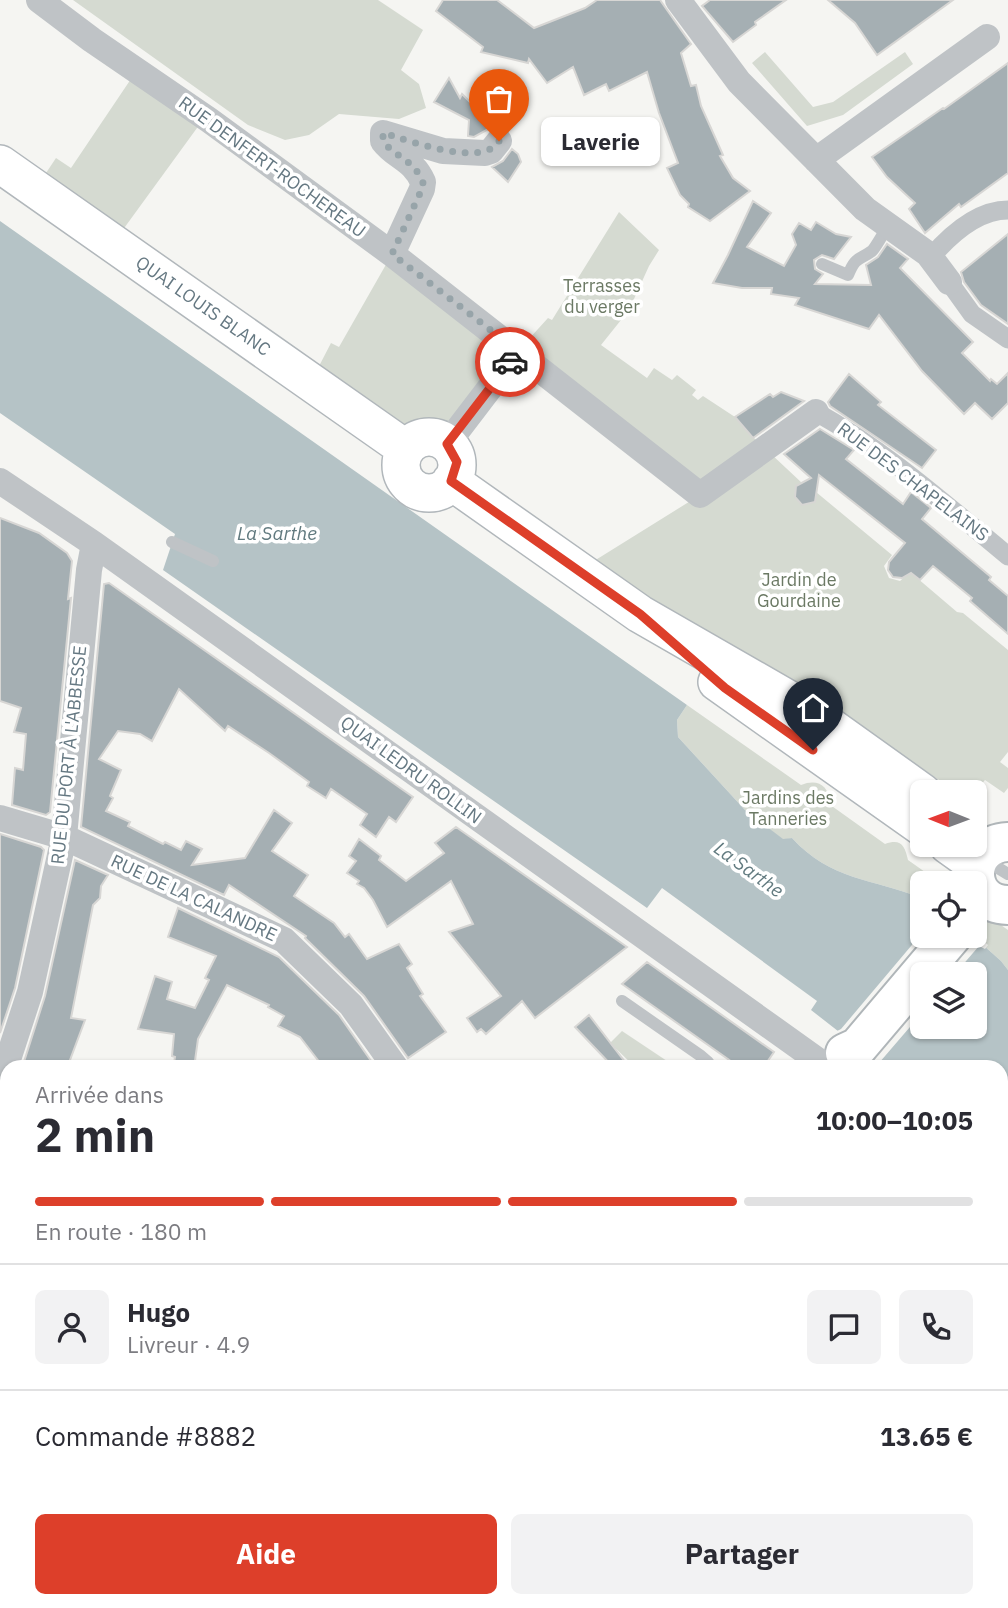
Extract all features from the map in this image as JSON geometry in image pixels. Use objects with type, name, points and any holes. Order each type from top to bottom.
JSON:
[{"type":"main road","name":"QUAI LOUIS BLANC","points":[[0,163],[406,449]]},
{"type":"main road","points":[[425,437],[437,438],[447,444],[457,462],[451,481],[436,491],[424,492],[413,487],[404,478],[401,466],[406,449],[415,441],[425,437]]},
{"type":"main road","points":[[451,481],[640,614],[807,710],[910,784]]},
{"type":"main road","points":[[640,614],[725,688],[910,819]]},
{"type":"main road","points":[[842,1060],[941,948]]},
{"type":"street","name":"RUE DENFERT-ROCHEREAU","points":[[39,0],[392,254],[700,495],[816,412]]},
{"type":"street","points":[[678,0],[739,82],[857,201],[931,257],[972,314],[1008,339]]},
{"type":"street","points":[[816,160],[987,37]]},
{"type":"street","points":[[392,254],[423,182],[409,161],[389,150],[383,141],[383,133],[443,151],[485,153],[499,141]]},
{"type":"street","points":[[931,257],[944,242],[982,215],[1008,210]]},
{"type":"street","points":[[447,444],[518,351]]},
{"type":"street","name":"RUE DES CHAPELAINS","points":[[816,412],[857,435],[959,513],[1008,556]]},
{"type":"street","name":"QUAI LEDRU ROLLIN","points":[[0,481],[842,1060]]},
{"type":"street","name":"RUE DU PORT À L'ABBESSE","points":[[8,1060],[30,992],[64,836],[89,570],[94,544]]},
{"type":"street","name":"RUE DE LA CALANDRE","points":[[0,818],[64,836],[284,940],[351,1005],[390,1060]]},
{"type":"lane","points":[[822,264],[848,275],[853,262],[874,250],[888,226]]},
{"type":"lane","points":[[172,542],[213,561]]},
{"type":"lane","points":[[640,614],[910,806]]},
{"type":"lane","points":[[622,1001],[706,1060]]},
{"type":"green space","points":[[73,0],[378,0],[423,30],[401,70],[419,84],[426,108],[399,119],[339,114],[309,135],[285,140],[248,125]]},
{"type":"green space","points":[[765,52],[813,107],[833,102],[905,52],[913,64],[843,115],[807,126],[752,63]]},
{"type":"green space","points":[[137,70],[205,117],[122,231],[42,179],[56,158],[71,168]]},
{"type":"green space","points":[[619,212],[659,250],[629,310],[601,345],[647,378],[654,368],[672,380],[677,375],[696,390],[692,395],[698,400],[703,396],[735,417],[802,483],[796,486],[795,497],[802,504],[815,502],[816,492],[892,555],[884,566],[889,578],[900,581],[910,572],[1008,650],[1008,752],[1000,762],[1008,768],[1008,788],[1004,793],[987,780],[939,780],[831,706],[700,630],[594,561],[692,500],[518,352],[437,438],[419,439],[317,370],[331,343],[339,347],[392,254],[518,351],[548,318],[552,320]]},
{"type":"green space","name":"Jardins des Tanneries","points":[[687,705],[801,785],[813,782],[822,785],[827,792],[829,804],[885,844],[901,844],[908,860],[924,871],[910,871],[910,894],[853,877],[821,862],[792,838],[783,840],[745,810],[678,737],[677,720]]},
{"type":"green space","points":[[987,915],[1008,930],[1008,970],[986,948]]},
{"type":"green space","points":[[622,1031],[666,1060],[628,1060],[610,1043]]},
{"type":"water","name":"La Sarthe","points":[[0,221],[687,705],[677,720],[678,737],[745,810],[783,839],[792,838],[821,862],[853,877],[910,894],[910,948],[986,948],[1008,970],[1008,1060],[875,1060],[811,1010],[817,1001],[662,888],[647,908],[163,570],[175,534],[0,413]]},
{"type":"pier","points":[[910,947],[977,948],[965,962],[910,962],[910,1027],[882,1060],[867,1060],[835,1032],[841,1029]]},
{"type":"building","points":[[443,0],[497,0],[534,28],[585,8],[597,0],[660,0],[691,44],[681,53],[691,86],[696,85],[701,106],[723,155],[720,156],[733,178],[750,191],[710,221],[688,207],[689,204],[680,195],[667,168],[678,163],[647,72],[609,91],[606,84],[584,95],[573,67],[547,83],[529,59],[528,63],[481,52],[483,47],[436,11]]},
{"type":"building","points":[[710,0],[786,0],[733,42],[702,6]]},
{"type":"building","points":[[828,0],[953,0],[877,55],[855,23]]},
{"type":"building","points":[[1008,63],[1008,173],[961,207],[959,204],[925,233],[909,209],[915,203],[887,177],[872,157]]},
{"type":"building","points":[[449,78],[460,98],[462,94],[494,126],[474,137],[468,136],[469,120],[434,102]]},
{"type":"building","points":[[512,149],[521,162],[508,182],[492,167],[503,161]]},
{"type":"building","points":[[753,201],[771,213],[747,247],[784,266],[796,245],[792,234],[799,223],[811,230],[816,222],[836,234],[851,237],[834,259],[822,255],[814,260],[815,269],[823,274],[815,284],[871,285],[866,265],[878,257],[887,244],[908,259],[900,268],[973,342],[962,353],[990,381],[991,379],[997,384],[1008,373],[1008,403],[992,419],[975,403],[964,414],[922,371],[879,315],[869,329],[795,305],[799,298],[771,294],[772,288],[742,288],[713,283]]},
{"type":"building","points":[[1008,234],[1008,324],[981,305],[964,282],[961,272]]},
{"type":"building","points":[[849,374],[881,402],[878,405],[936,450],[922,468],[830,406],[828,402]]},
{"type":"building","points":[[781,392],[804,401],[753,438],[735,417],[770,394],[773,397]]},
{"type":"building","points":[[820,429],[854,450],[846,459],[903,504],[911,492],[931,508],[922,519],[991,577],[989,580],[1008,596],[1008,634],[970,601],[972,598],[933,566],[920,580],[911,573],[902,578],[893,577],[888,570],[889,562],[905,543],[819,475],[815,502],[802,505],[795,497],[796,486],[811,478],[784,454]]},
{"type":"building","points":[[0,518],[39,533],[67,553],[72,561],[68,599],[71,598],[50,812],[46,815],[12,805],[15,768],[23,770],[26,734],[14,732],[21,708],[0,701]]},
{"type":"building","points":[[109,583],[413,797],[396,822],[389,817],[376,837],[360,825],[367,814],[331,789],[326,798],[307,786],[309,782],[269,753],[228,726],[225,731],[179,689],[152,741],[140,734],[118,731],[99,759],[121,770],[110,796],[113,798],[106,811],[130,822],[128,826],[163,844],[165,842],[181,850],[186,841],[202,849],[192,865],[245,858],[274,810],[292,823],[272,851],[308,875],[294,896],[334,923],[345,937],[349,934],[367,959],[399,944],[412,964],[407,968],[423,994],[420,996],[446,1032],[408,1058],[364,996],[305,938],[306,936],[229,885],[224,895],[81,827],[104,584]]},
{"type":"building","points":[[456,827],[627,947],[535,1018],[522,1001],[486,1034],[481,1029],[477,1032],[467,1018],[501,996],[449,932],[473,924],[451,881],[387,927],[373,900],[364,888],[357,884],[359,881],[347,873],[356,861],[349,856],[359,839],[381,856],[379,860],[406,881],[444,853],[435,843]]},
{"type":"building","points":[[0,834],[44,850],[15,988],[0,1033]]},
{"type":"building","points":[[75,860],[108,875],[101,886],[100,898],[93,905],[71,1018],[85,1020],[70,1060],[25,1060],[45,996]]},
{"type":"building","points":[[178,908],[279,957],[339,1015],[370,1060],[318,1060],[300,1037],[278,1026],[284,1016],[268,1007],[269,1005],[227,985],[198,1039],[195,1060],[174,1060],[172,1056],[174,1034],[138,1029],[155,976],[172,982],[167,999],[195,1008],[209,980],[205,978],[216,956],[168,937]]},
{"type":"building","points":[[647,962],[774,1052],[768,1060],[729,1060],[622,984]]},
{"type":"building","points":[[589,1015],[623,1060],[606,1060],[575,1027]]},
{"type":"way so far","points":[[499,141],[491,151],[485,153],[443,151],[383,133],[383,141],[389,150],[409,161],[423,182],[392,254],[518,351],[510,362]]},
{"type":"place","name":"Laverie","points":[[499,141]]},
{"type":"route","points":[[510,362],[447,444],[457,462],[451,481],[640,614],[725,688],[813,750]]},
{"type":"park label","name":"Terrasses du verger","points":[[602,296]]},
{"type":"park label","name":"Jardin de Gourdaine","points":[[799,590]]}]
